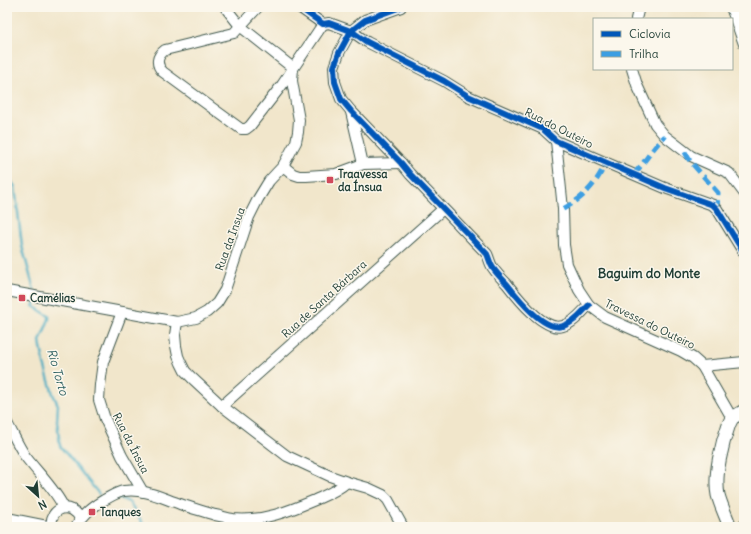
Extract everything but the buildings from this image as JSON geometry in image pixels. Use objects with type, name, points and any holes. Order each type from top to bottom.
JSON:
[{"type":"street","points":[[225,7],[240,26],[293,68]]},
{"type":"street","points":[[258,7],[234,33],[165,50],[158,58],[159,68],[163,72],[241,128],[246,129],[282,85],[323,24],[298,7]]},
{"type":"street","points":[[401,7],[365,20],[351,31],[339,53],[334,67],[335,82],[341,99],[350,111],[401,162],[410,174],[487,254],[492,267],[526,307],[544,322],[557,327],[563,326],[570,323],[589,305]]},
{"type":"street","points":[[636,18],[639,7]]},
{"type":"street","points":[[731,7],[744,44]]},
{"type":"street","name":"Rua do Outeiro","points":[[323,24],[329,23],[351,31],[368,42],[444,81],[468,96],[543,129],[556,141],[665,188],[713,205],[718,209],[744,253]]},
{"type":"street","name":"Rua da Insua","points":[[7,291],[177,322],[196,318],[207,312],[217,303],[225,290],[249,217],[258,199],[269,181],[283,166],[296,142],[299,120],[292,81],[293,68]]},
{"type":"street","points":[[632,70],[637,85],[655,124],[665,136],[691,156],[729,173],[744,193]]},
{"type":"street","points":[[350,111],[363,164]]},
{"type":"street","name":"Travessa do Outeiro","points":[[556,141],[563,209],[564,245],[567,264],[579,290],[589,305],[605,318],[681,351],[693,358],[702,366]]},
{"type":"street","points":[[283,166],[293,174],[306,176],[336,174],[363,164],[401,162]]},
{"type":"street","name":"Rua de Santa Bárbara","points":[[222,406],[443,209]]},
{"type":"street","name":"Rua da Ínsua","points":[[122,312],[103,362],[99,400],[105,419],[122,456],[143,492]]},
{"type":"street","points":[[177,322],[176,346],[181,363],[188,374],[222,406],[287,456],[330,476],[368,488],[383,495],[388,500],[403,527]]},
{"type":"street","points":[[732,418],[702,366],[744,362]]},
{"type":"street","points":[[730,527],[718,494],[718,466],[727,430],[732,418],[744,411]]},
{"type":"street","points":[[7,423],[18,446],[61,501],[64,508]]},
{"type":"street","points":[[78,523],[88,511],[96,505],[123,491],[143,492],[231,519],[244,520],[259,519],[291,510],[336,490],[347,482]]},
{"type":"street","points":[[52,527],[53,516],[59,510],[64,508],[68,508],[76,512],[78,523]]},
{"type":"street","points":[[7,518],[49,527]]},
{"type":"waterway","name":"Rio Torto","points":[[7,175],[15,187],[22,246],[34,290]]},
{"type":"waterway","name":"Rio Torto","points":[[36,301],[33,306],[49,316],[40,341],[44,364],[58,405],[57,421],[60,446],[99,494]]},
{"type":"waterway","name":"Rio Torto","points":[[119,498],[129,502],[145,527]]},
{"type":"marked path","points":[[634,174],[665,136]]},
{"type":"marked path","points":[[685,152],[690,161],[718,193],[717,209]]},
{"type":"marked path","points":[[563,209],[589,190],[598,178],[606,163]]},
{"type":"cycle path","points":[[299,7],[323,24],[329,23],[351,31],[367,42],[444,81],[468,96],[543,129],[556,141],[665,188],[713,205],[744,253]]},
{"type":"cycle path","points":[[401,7],[365,20],[351,31],[339,53],[334,67],[335,82],[341,99],[487,254],[491,265],[496,272],[524,305],[540,319],[548,324],[556,326],[567,325],[581,314],[589,305]]},
{"type":"place","name":"Traavessa da Ínsua","points":[[330,180]]},
{"type":"place","name":"Camélias","points":[[22,298]]},
{"type":"place","name":"Tanques","points":[[92,512]]},
{"type":"district","name":"Baguim do Monte","points":[[649,273]]}]
